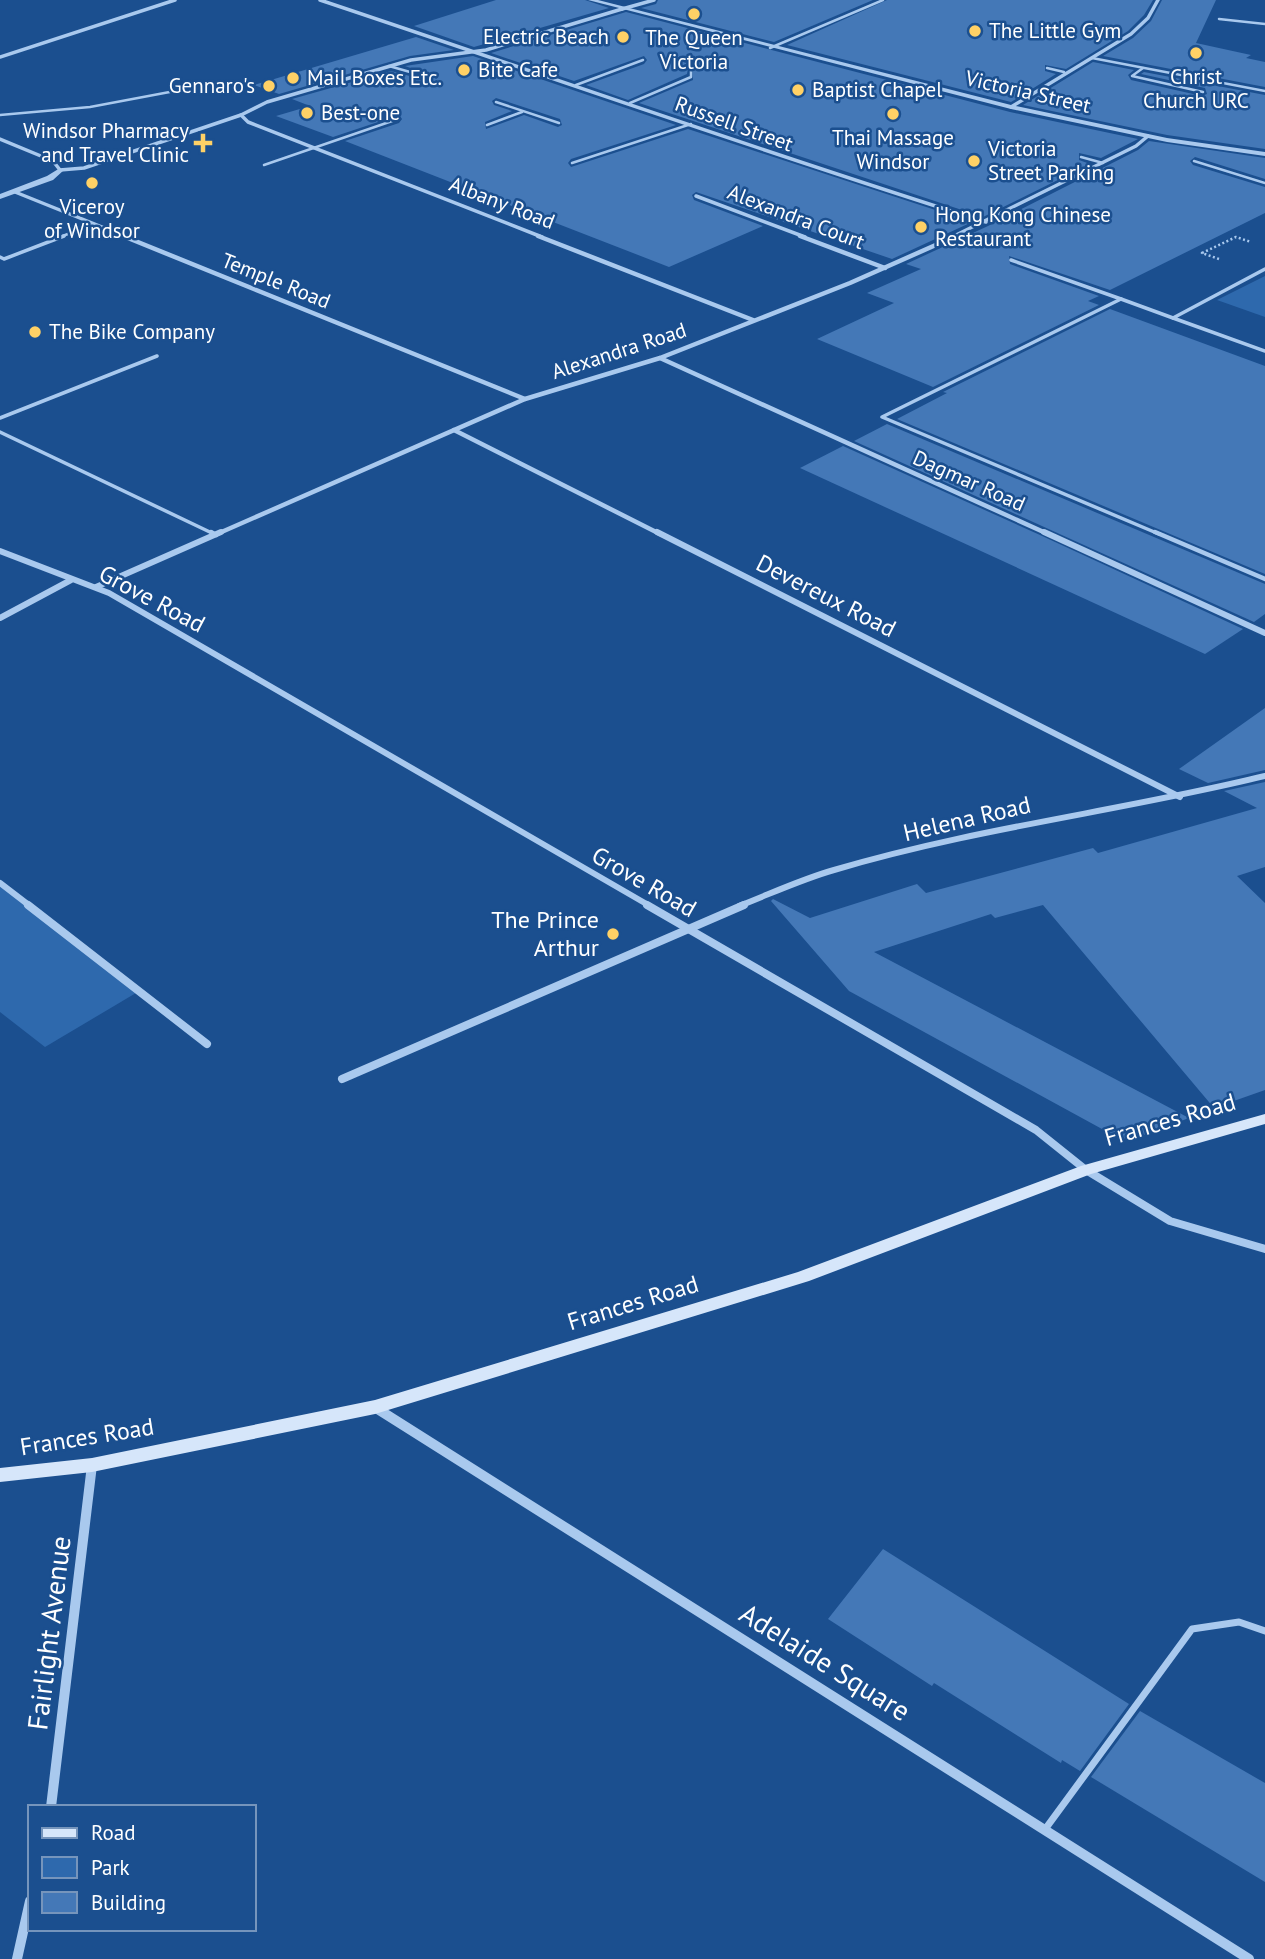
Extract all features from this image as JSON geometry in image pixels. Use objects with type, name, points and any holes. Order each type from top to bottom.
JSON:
[{"type":"main road","name":"Frances Road","points":[[0,1475],[92,1465],[375,1407],[803,1277],[1086,1170],[1265,1119]]},
{"type":"street","points":[[0,58],[175,0]]},
{"type":"street","name":"Russell Street","points":[[320,0],[630,103],[791,161],[987,222]]},
{"type":"street","name":"Victoria Street","points":[[591,0],[770,48],[1011,107],[1148,136],[1265,154]]},
{"type":"street","points":[[0,197],[50,178],[60,170],[101,163],[241,115],[254,106],[390,66],[430,56],[472,51],[654,0]]},
{"type":"street","points":[[1011,107],[1138,28],[1148,18],[1158,0]]},
{"type":"street","name":"Albany Road","points":[[241,115],[248,122],[753,320]]},
{"type":"street","name":"Alexandra Road","points":[[96,587],[525,399],[660,359],[850,283],[987,222],[1136,146],[1148,136]]},
{"type":"street","points":[[0,139],[53,161],[60,170]]},
{"type":"street","name":"Temple Road","points":[[15,192],[525,399]]},
{"type":"street","name":"Alexandra Court","points":[[696,196],[884,268]]},
{"type":"street","name":"Dagmar Road","points":[[660,359],[1265,633]]},
{"type":"street","name":"Devereux Road","points":[[454,430],[1180,797]]},
{"type":"street","name":"Grove Road","points":[[0,551],[71,580],[96,587],[1036,1130],[1086,1170],[1170,1221],[1265,1249]]},
{"type":"street","points":[[0,618],[71,580]]},
{"type":"street","name":"Helena Road","points":[[342,1079],[685,928],[832,870],[1011,826],[1180,797],[1265,776]]},
{"type":"street","points":[[0,883],[207,1044]]},
{"type":"street","name":"Adelaide Square","points":[[375,1407],[1046,1828],[1249,1959]]},
{"type":"street","name":"Fairlight Avenue","points":[[51,1805],[92,1465]]},
{"type":"street","points":[[16,1959],[28,1909]]},
{"type":"lane","points":[[770,48],[883,0]]},
{"type":"lane","points":[[1219,19],[1265,24]]},
{"type":"lane","points":[[1092,58],[1265,91]]},
{"type":"lane","points":[[576,85],[643,60]]},
{"type":"lane","points":[[390,66],[417,74]]},
{"type":"lane","points":[[1047,68],[1065,72]]},
{"type":"lane","points":[[1143,68],[1132,76],[1203,92]]},
{"type":"lane","points":[[630,103],[691,77],[691,71]]},
{"type":"lane","points":[[0,115],[90,107],[175,91]]},
{"type":"lane","points":[[496,102],[559,123]]},
{"type":"lane","points":[[487,125],[522,112]]},
{"type":"lane","points":[[264,164],[398,119]]},
{"type":"lane","points":[[572,163],[691,124]]},
{"type":"lane","points":[[1082,157],[1103,163]]},
{"type":"lane","points":[[1195,161],[1265,183]]},
{"type":"lane","points":[[0,257],[4,259],[94,225]]},
{"type":"lane","points":[[1011,260],[1265,351]]},
{"type":"lane","points":[[1173,318],[1265,269]]},
{"type":"lane","points":[[1121,299],[882,417],[1265,579]]},
{"type":"lane","points":[[0,418],[158,356]]},
{"type":"lane","points":[[0,432],[216,535]]},
{"type":"lane","points":[[1046,1828],[1192,1629],[1239,1622],[1265,1632]]},
{"type":"green space","points":[[1265,276],[1265,317],[1217,300]]},
{"type":"green space","points":[[0,886],[141,990],[45,1047],[0,1012]]},
{"type":"building","points":[[496,0],[585,0],[609,8],[474,47],[414,26]]},
{"type":"building","points":[[658,0],[873,0],[774,42],[641,8],[656,4]]},
{"type":"building","points":[[887,0],[1153,0],[1144,15],[1128,31],[1066,69],[1045,65],[1045,71],[1056,74],[1011,102],[787,45]]},
{"type":"building","points":[[1162,0],[1216,0],[1196,43],[1251,55],[1246,58],[1265,62],[1265,87],[1103,56],[1133,38],[1151,21]]},
{"type":"building","points":[[626,12],[1010,112],[1138,139],[1101,158],[1079,153],[1079,160],[1090,164],[983,217],[639,103],[693,80],[692,67],[688,68],[687,74],[628,100],[586,85],[644,64],[647,60],[644,56],[574,81],[491,53]]},
{"type":"building","points":[[416,37],[454,50],[410,56],[279,94],[254,85]]},
{"type":"building","points":[[473,56],[676,125],[571,159],[568,163],[571,167],[688,129],[972,222],[892,259],[696,192],[692,195],[694,200],[763,226],[669,267],[345,141],[399,123],[402,119],[399,115],[333,137],[276,116],[310,106],[292,99],[391,71],[417,78],[421,74],[405,66]],"holes":[[[496,98],[560,119],[562,125],[558,127],[524,115],[486,129],[485,122],[512,111],[494,105],[492,101]]]},
{"type":"building","points":[[1093,62],[1134,70],[1128,75],[1131,80],[1202,96],[1207,94],[1205,88],[1141,74],[1144,72],[1265,95],[1265,149],[1167,135],[1023,105]]},
{"type":"building","points":[[1149,141],[1265,158],[1265,179],[1195,157],[1190,161],[1193,165],[1265,187],[1265,213],[1110,290],[1009,256],[1010,264],[1099,296],[1088,301],[1099,305],[933,387],[817,339],[894,303],[867,293],[921,269],[906,264],[988,226],[1138,150]]},
{"type":"building","points":[[1110,309],[1265,366],[1265,574],[897,419],[947,393],[943,392]]},
{"type":"building","points":[[887,424],[1265,584],[1265,614],[1254,622],[854,441]]},
{"type":"building","points":[[843,446],[1243,629],[1205,654],[800,468]]},
{"type":"building","points":[[1265,708],[1265,770],[1208,783],[1179,769]]},
{"type":"building","points":[[1265,782],[1265,867],[1237,876],[1265,903],[1265,1090],[1214,1108],[1043,905],[995,918],[991,914],[874,952],[1189,1118],[1130,1140],[1113,1135],[849,991],[771,901],[773,899],[810,918],[917,884],[926,893],[1093,848],[1098,853],[1257,808],[1224,791]]},
{"type":"building","points":[[883,1549],[1129,1704],[1080,1771],[1062,1760],[1061,1763],[934,1683],[932,1686],[828,1619]]},
{"type":"building","points":[[1140,1711],[1265,1783],[1265,1882],[1091,1777]]},
{"type":"place","name":"The Queen Victoria","points":[[694,14]]},
{"type":"place","name":"The Little Gym","points":[[975,31]]},
{"type":"place","name":"Electric Beach","points":[[623,37]]},
{"type":"place","name":"Christ Church URC","points":[[1196,53]]},
{"type":"place","name":"Bite Cafe","points":[[464,70]]},
{"type":"place","name":"Mail Boxes Etc.","points":[[293,78]]},
{"type":"place","name":"Gennaro's","points":[[269,86]]},
{"type":"place","name":"Baptist Chapel","points":[[798,90]]},
{"type":"place","name":"Best-one","points":[[307,113]]},
{"type":"place","name":"Thai Massage Windsor","points":[[893,114]]},
{"type":"place","name":"Windsor Pharmacy and Travel Clinic","points":[[203,143]]},
{"type":"place","name":"Victoria Street Parking","points":[[974,161]]},
{"type":"place","name":"Viceroy of Windsor","points":[[92,183]]},
{"type":"place","name":"Hong Kong Chinese Restaurant","points":[[921,227]]},
{"type":"place","name":"The Bike Company","points":[[35,332]]},
{"type":"place","name":"The Prince Arthur","points":[[613,934]]}]
